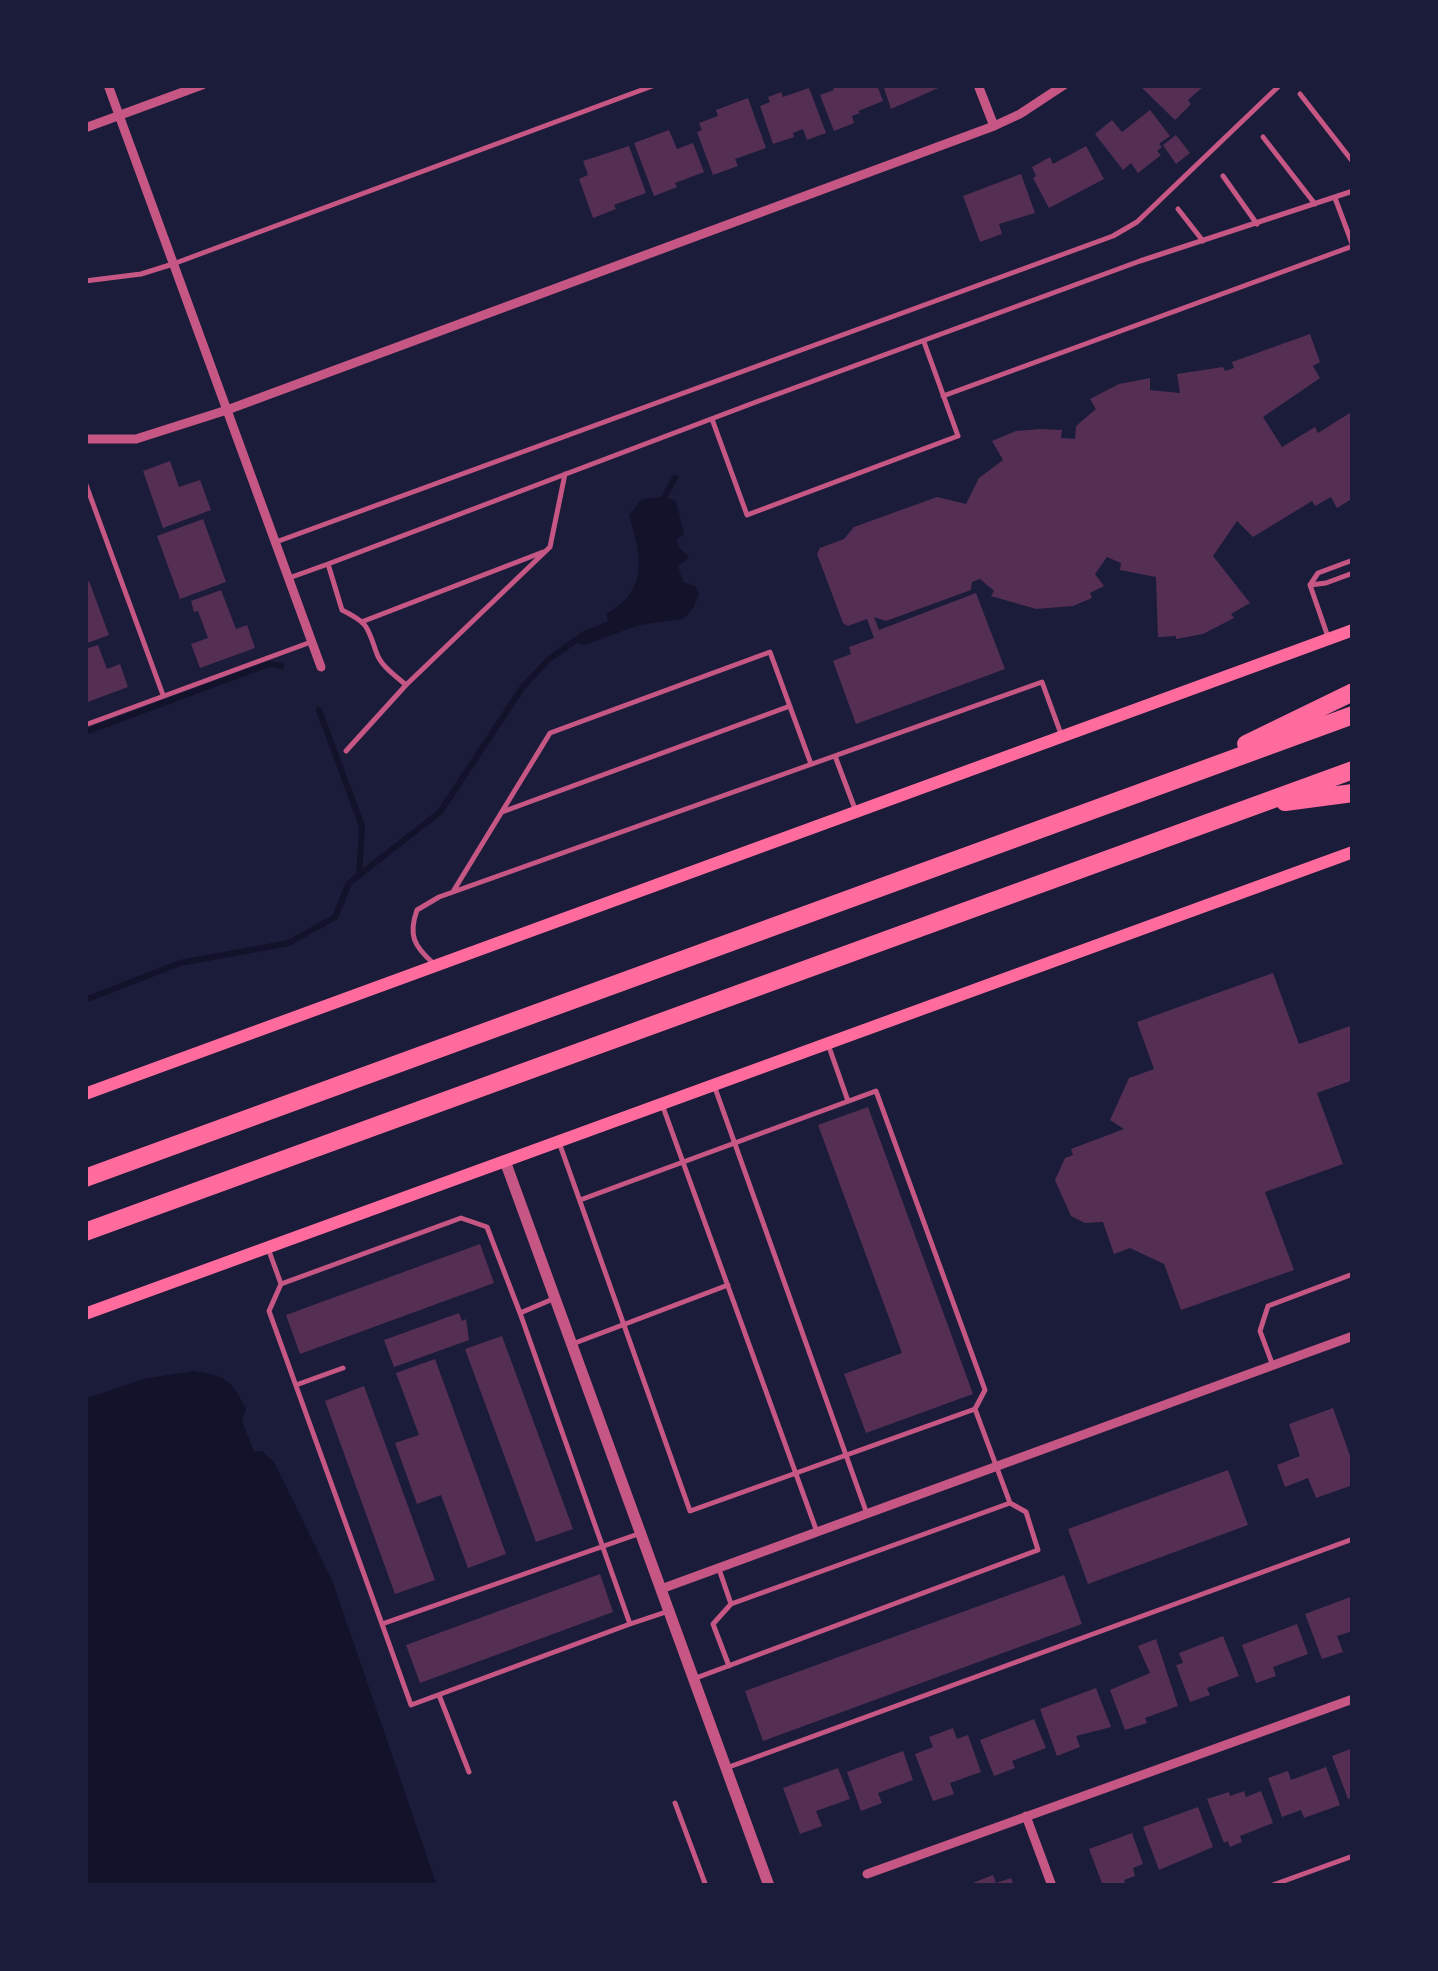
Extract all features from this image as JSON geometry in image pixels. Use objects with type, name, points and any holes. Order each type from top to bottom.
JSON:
[{"type":"highway","points":[[1174,780],[1353,692]]},
{"type":"highway","points":[[85,1178],[1353,715]]},
{"type":"highway","points":[[85,1232],[1353,770]]},
{"type":"highway","points":[[1250,807],[1353,793]]},
{"type":"main road","points":[[85,1094],[1353,630]]},
{"type":"main road","points":[[85,1314],[1353,852]]},
{"type":"street","points":[[108,85],[321,667]]},
{"type":"street","points":[[85,128],[202,85]]},
{"type":"street","points":[[978,85],[994,126]]},
{"type":"street","points":[[85,438],[136,439],[227,410],[994,126],[1064,85]]},
{"type":"street","points":[[505,1161],[768,1886]]},
{"type":"street","points":[[661,1589],[1353,1336]]},
{"type":"street","points":[[866,1874],[1353,1699]]},
{"type":"street","points":[[1026,1816],[1052,1886]]},
{"type":"lane","points":[[85,281],[141,274],[173,264],[655,85]]},
{"type":"lane","points":[[274,542],[1113,236],[1137,222],[1280,85]]},
{"type":"lane","points":[[1300,94],[1353,162]]},
{"type":"lane","points":[[1263,136],[1315,204]]},
{"type":"lane","points":[[1223,176],[1257,224]]},
{"type":"lane","points":[[288,578],[712,418],[1353,190]]},
{"type":"lane","points":[[944,396],[1353,246],[1335,198]]},
{"type":"lane","points":[[1178,209],[1203,241]]},
{"type":"lane","points":[[712,418],[747,515],[958,436],[924,341]]},
{"type":"lane","points":[[346,751],[406,685],[547,550],[565,474]]},
{"type":"lane","points":[[85,482],[163,695]]},
{"type":"lane","points":[[364,620],[547,550]]},
{"type":"lane","points":[[1310,585],[1318,573],[1353,560]]},
{"type":"lane","points":[[328,564],[342,610],[364,620],[375,640],[378,658],[406,685]]},
{"type":"lane","points":[[1310,585],[1353,574]]},
{"type":"lane","points":[[1310,585],[1329,640]]},
{"type":"lane","points":[[85,725],[311,642]]},
{"type":"lane","points":[[452,892],[550,733],[770,652],[811,764]]},
{"type":"lane","points":[[436,966],[417,948],[411,935],[412,922],[417,910],[426,903],[452,892],[1042,682],[1062,737]]},
{"type":"lane","points":[[500,813],[790,706]]},
{"type":"lane","points":[[835,756],[856,812]]},
{"type":"lane","points":[[827,1044],[848,1101]]},
{"type":"lane","points":[[714,1085],[867,1514]]},
{"type":"lane","points":[[559,1142],[690,1511],[975,1409],[985,1390],[876,1091],[580,1200]]},
{"type":"lane","points":[[662,1104],[817,1532]]},
{"type":"lane","points":[[281,1284],[461,1218],[487,1227],[630,1624]]},
{"type":"lane","points":[[268,1248],[281,1284],[269,1311],[412,1705],[669,1611]]},
{"type":"lane","points":[[1273,1366],[1260,1331],[1268,1306],[1353,1274]]},
{"type":"lane","points":[[572,1344],[728,1285]]},
{"type":"lane","points":[[520,1312],[555,1298]]},
{"type":"lane","points":[[296,1385],[343,1368]]},
{"type":"lane","points":[[693,1679],[1038,1550],[1026,1512],[1010,1503],[975,1409]]},
{"type":"lane","points":[[728,1666],[712,1624],[731,1604],[1010,1503]]},
{"type":"lane","points":[[382,1624],[640,1533]]},
{"type":"lane","points":[[726,1768],[1353,1540]]},
{"type":"lane","points":[[719,1568],[731,1604]]},
{"type":"lane","points":[[439,1695],[468,1772]]},
{"type":"lane","points":[[674,1804],[706,1886]]},
{"type":"lane","points":[[1270,1886],[1353,1856]]},
{"type":"shaded area","points":[[664,497],[676,501],[684,534],[677,539],[689,558],[678,566],[683,582],[695,586],[699,594],[692,610],[683,619],[639,625],[585,645],[571,642],[580,633],[608,621],[606,614],[630,594],[636,583],[639,558],[629,515],[642,499]]},
{"type":"shaded area","points":[[193,1371],[220,1377],[236,1391],[246,1409],[242,1421],[254,1452],[262,1451],[274,1462],[332,1580],[437,1886],[85,1886],[85,1399],[143,1379]]},
{"type":"building","points":[[832,85],[877,85],[883,101],[858,111],[852,116],[854,123],[834,131],[820,95],[834,90]]},
{"type":"building","points":[[883,85],[945,85],[891,109]]},
{"type":"building","points":[[1139,85],[1205,85],[1188,100],[1191,104],[1175,120]]},
{"type":"building","points":[[809,88],[826,133],[807,140],[803,129],[793,133],[794,137],[773,144],[760,106],[770,102],[768,97],[781,92],[783,97]]},
{"type":"building","points":[[748,98],[766,148],[735,159],[738,166],[713,175],[697,132],[702,130],[699,123],[718,116],[716,110]]},
{"type":"building","points":[[1150,110],[1170,136],[1159,144],[1162,147],[1157,151],[1161,155],[1138,173],[1131,163],[1123,170],[1095,134],[1112,120],[1122,132]]},
{"type":"building","points":[[669,130],[677,149],[693,143],[704,172],[654,196],[634,143]]},
{"type":"building","points":[[1176,135],[1190,153],[1176,164],[1163,145]]},
{"type":"building","points":[[629,146],[646,193],[593,218],[579,179],[588,175],[583,161]]},
{"type":"building","points":[[1086,146],[1104,179],[1049,208],[1033,178],[1036,176],[1032,167],[1050,157],[1053,164]]},
{"type":"building","points":[[1021,174],[1035,213],[999,224],[1002,234],[980,242],[963,196]]},
{"type":"building","points":[[1310,334],[1320,362],[1313,366],[1320,378],[1263,417],[1282,447],[1315,427],[1318,433],[1353,411],[1353,498],[1337,508],[1331,497],[1315,506],[1312,501],[1253,537],[1237,521],[1213,556],[1250,603],[1231,614],[1234,618],[1203,634],[1176,639],[1158,637],[1156,577],[1120,570],[1121,563],[1107,557],[1095,574],[1104,586],[1090,593],[1092,598],[1073,606],[1036,609],[991,596],[994,591],[980,579],[972,582],[971,590],[886,621],[874,617],[879,630],[976,593],[1005,669],[856,724],[833,661],[851,654],[849,647],[874,638],[867,619],[848,626],[843,623],[817,554],[820,548],[844,539],[854,527],[937,497],[966,504],[979,478],[1003,460],[992,441],[1016,431],[1041,429],[1062,430],[1061,438],[1075,439],[1076,426],[1096,409],[1090,399],[1119,384],[1150,378],[1150,390],[1180,393],[1177,374],[1223,367],[1225,371],[1234,368],[1232,362]]},
{"type":"building","points":[[170,461],[179,487],[200,480],[211,510],[163,528],[143,471]]},
{"type":"building","points":[[203,519],[226,582],[180,599],[157,536]]},
{"type":"building","points":[[89,581],[109,635],[85,644],[85,583]]},
{"type":"building","points":[[221,590],[236,629],[247,625],[255,648],[200,668],[191,644],[208,638],[191,601]]},
{"type":"building","points":[[98,645],[107,669],[120,664],[128,687],[85,703],[85,649]]},
{"type":"building","points":[[1273,973],[1299,1044],[1353,1025],[1353,1080],[1317,1093],[1343,1164],[1265,1192],[1294,1270],[1181,1310],[1164,1264],[1130,1248],[1114,1254],[1103,1222],[1085,1223],[1071,1216],[1055,1180],[1065,1158],[1073,1155],[1071,1149],[1124,1129],[1110,1120],[1129,1078],[1154,1069],[1137,1022]]},
{"type":"building","points":[[868,1107],[973,1394],[866,1433],[844,1374],[902,1353],[818,1125]]},
{"type":"building","points":[[480,1244],[494,1283],[300,1354],[286,1315]]},
{"type":"building","points":[[459,1313],[462,1321],[466,1319],[469,1340],[394,1367],[384,1340]]},
{"type":"building","points":[[502,1336],[573,1529],[536,1542],[465,1349]]},
{"type":"building","points":[[435,1359],[506,1554],[468,1568],[441,1495],[417,1504],[395,1443],[419,1435],[396,1373]]},
{"type":"building","points":[[364,1386],[435,1580],[395,1594],[325,1401]]},
{"type":"building","points":[[1333,1408],[1353,1464],[1353,1485],[1316,1498],[1308,1478],[1285,1487],[1277,1465],[1300,1456],[1289,1424]]},
{"type":"building","points":[[1228,1470],[1248,1525],[1088,1584],[1068,1529]]},
{"type":"building","points":[[600,1574],[613,1612],[420,1683],[406,1645]]},
{"type":"building","points":[[1064,1575],[1082,1624],[763,1741],[745,1691]]},
{"type":"building","points":[[1353,1596],[1353,1631],[1337,1636],[1343,1652],[1322,1659],[1305,1614]]},
{"type":"building","points":[[1297,1624],[1308,1654],[1273,1667],[1276,1676],[1256,1683],[1242,1645]]},
{"type":"building","points":[[1223,1636],[1239,1676],[1207,1688],[1210,1695],[1190,1702],[1176,1665],[1183,1663],[1179,1653]]},
{"type":"building","points":[[1156,1639],[1178,1706],[1125,1730],[1110,1690],[1150,1673],[1138,1646]]},
{"type":"building","points":[[1096,1688],[1111,1727],[1076,1736],[1080,1747],[1057,1756],[1040,1709]]},
{"type":"building","points":[[1034,1719],[1046,1748],[1012,1761],[1015,1768],[994,1776],[980,1740]]},
{"type":"building","points":[[953,1728],[957,1739],[968,1735],[981,1772],[950,1783],[954,1794],[933,1801],[915,1754],[933,1747],[929,1737]]},
{"type":"building","points":[[1353,1748],[1353,1797],[1348,1799],[1332,1756]]},
{"type":"building","points":[[903,1751],[913,1780],[878,1793],[882,1803],[861,1811],[847,1772]]},
{"type":"building","points":[[1326,1767],[1340,1805],[1304,1818],[1301,1810],[1282,1817],[1268,1778],[1288,1771],[1291,1780]]},
{"type":"building","points":[[838,1768],[850,1799],[816,1811],[822,1826],[800,1834],[783,1788]]},
{"type":"building","points":[[1244,1791],[1246,1797],[1261,1791],[1273,1823],[1240,1836],[1242,1842],[1230,1847],[1228,1841],[1224,1843],[1207,1799]]},
{"type":"building","points":[[1198,1807],[1213,1847],[1159,1870],[1143,1827]]},
{"type":"building","points":[[1132,1833],[1143,1864],[1133,1868],[1135,1876],[1124,1880],[1127,1886],[1103,1886],[1089,1849]]},
{"type":"building","points":[[993,1875],[996,1883],[1011,1878],[1014,1886],[965,1886]]},
{"type":"waterway","points":[[661,503],[675,478]]},
{"type":"waterway","points":[[85,1000],[180,963],[289,943],[335,917],[349,883],[440,812],[522,688],[548,660],[576,640]]},
{"type":"waterway","points":[[85,732],[269,664],[281,666]]},
{"type":"waterway","points":[[319,710],[362,826],[359,876]]}]
